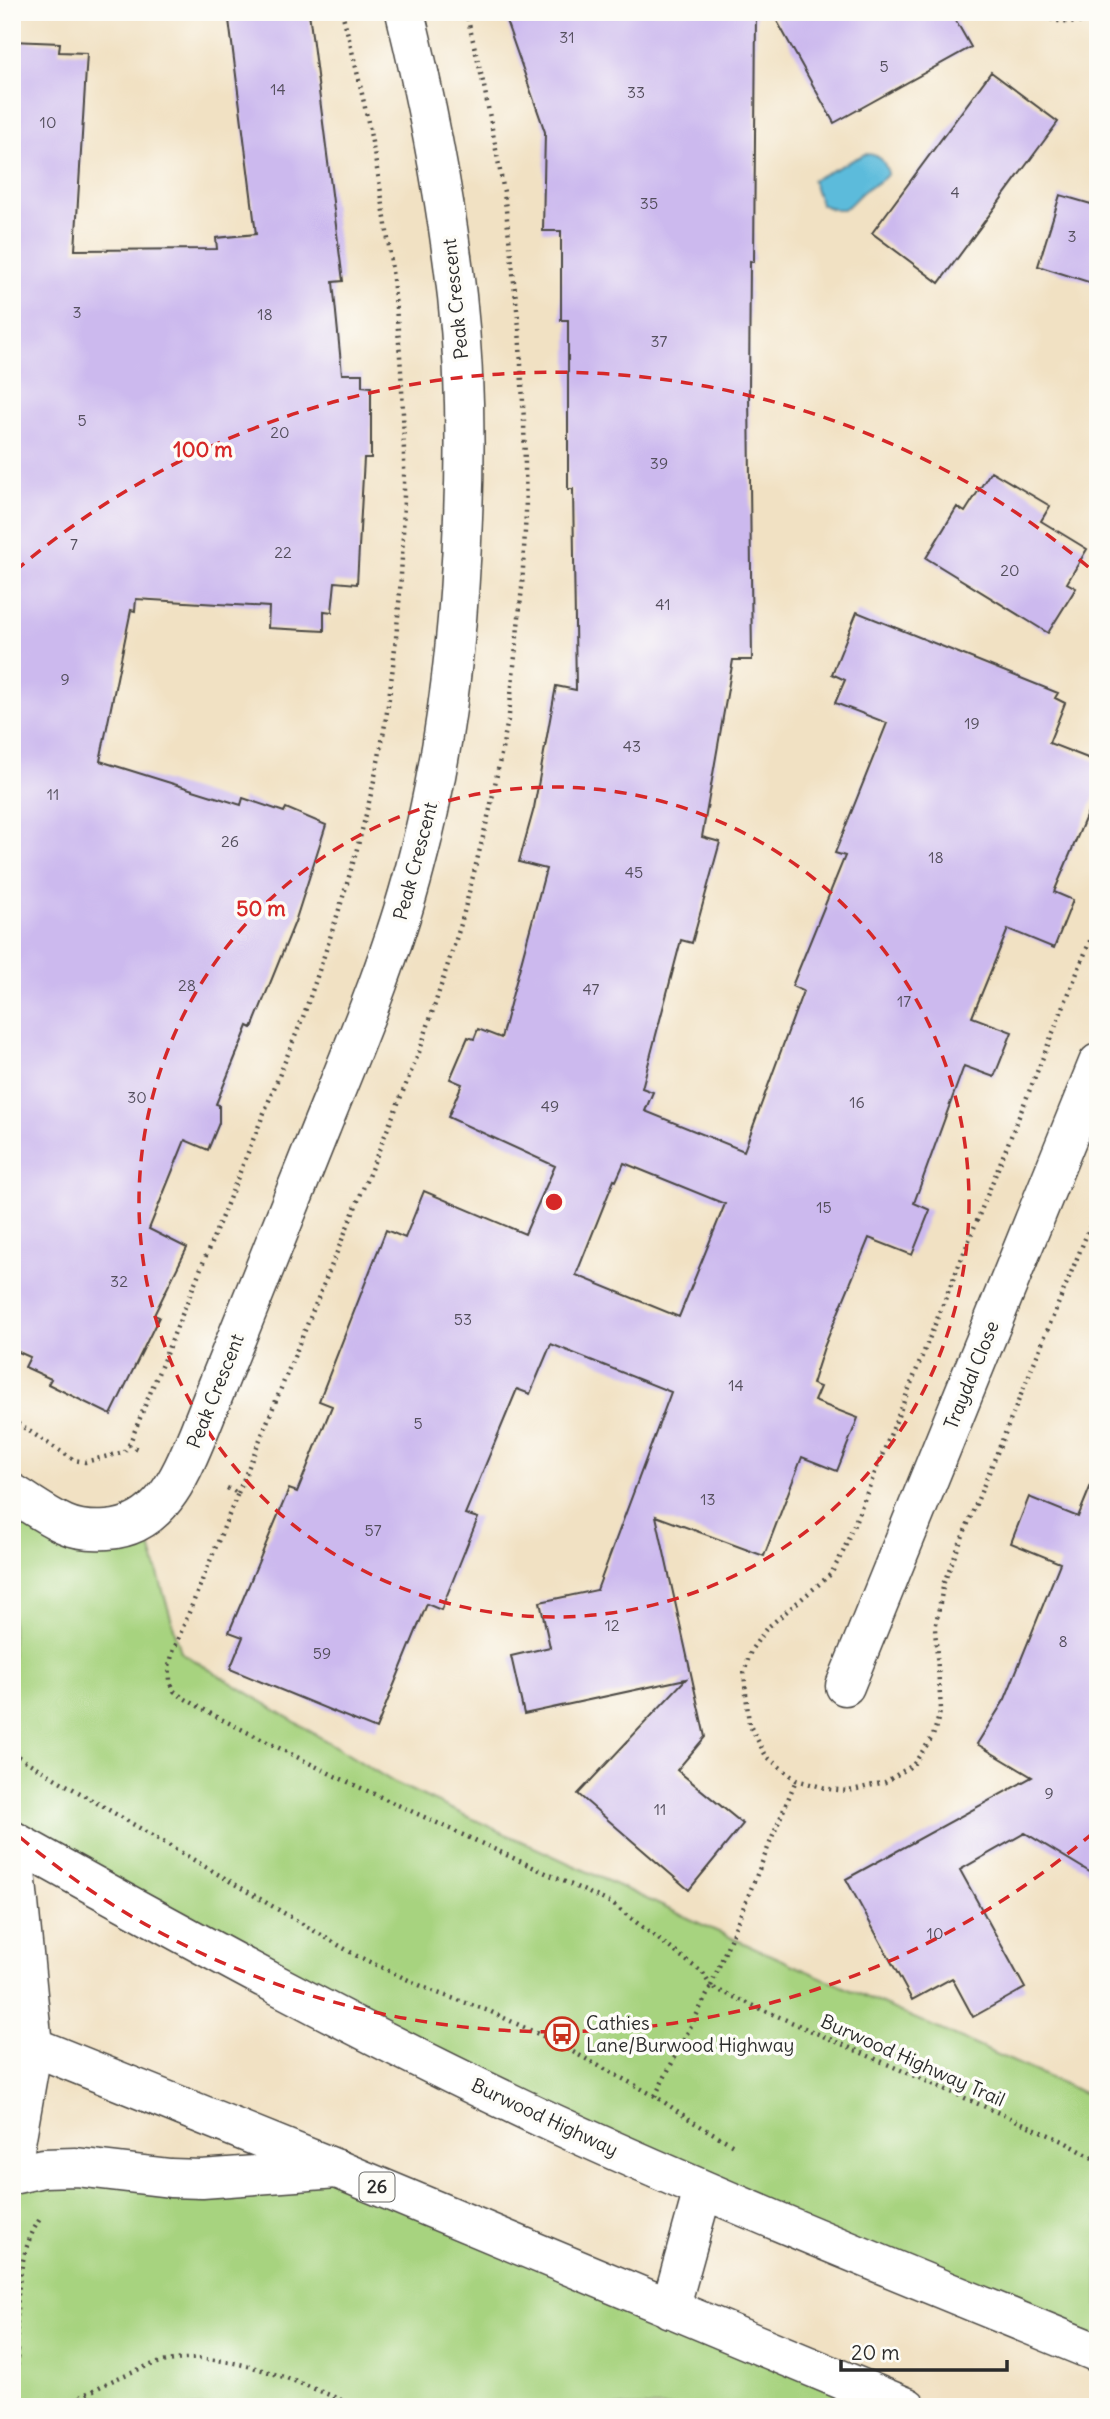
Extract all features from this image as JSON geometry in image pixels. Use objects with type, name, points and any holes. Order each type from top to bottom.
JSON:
[{"type":"main road","name":"Peak Crescent","points":[[12,1493],[64,1524],[97,1530],[129,1526],[153,1512],[166,1498],[188,1457],[365,1018],[394,939],[415,870],[430,808],[453,669],[461,587],[465,432],[457,298],[438,162],[405,12]]},
{"type":"main road","name":"Traydal Close","points":[[845,1686],[1098,1063]]},
{"type":"main road","points":[[12,1841],[23,2042],[12,2166]]},
{"type":"main road","name":"Burwood Highway","points":[[12,1841],[336,2017],[551,2122],[703,2190],[1098,2353]]},
{"type":"main road","name":"26","points":[[23,2042],[337,2169],[906,2407]]},
{"type":"main road","points":[[12,2175],[43,2168],[76,2167],[202,2179],[337,2169]]},
{"type":"main road","points":[[670,2309],[703,2190]]},
{"type":"path","points":[[12,1420],[74,1460],[85,1462],[124,1452],[129,1445],[298,1029],[358,842],[379,752],[392,675],[402,563],[405,489],[401,358],[387,228],[365,111],[342,12]]},
{"type":"path","points":[[1031,12],[1052,20],[1080,24],[1098,19]]},
{"type":"path","points":[[129,1445],[146,1453]]},
{"type":"path","points":[[220,1485],[238,1493],[174,1649],[169,1666],[174,1691],[215,1716],[335,1776],[611,1903],[703,1973],[711,1987]]},
{"type":"path","points":[[12,1753],[357,1956],[432,1991],[489,2011],[547,2038],[655,2096],[741,2150]]},
{"type":"path","points":[[655,2096],[711,1987],[796,1780]]},
{"type":"path","name":"Burwood Highway Trail","points":[[711,1987],[1063,2141],[1098,2161]]},
{"type":"path","points":[[21,2407],[18,2396],[19,2302],[23,2262],[32,2233],[39,2220],[47,2215]]},
{"type":"path","points":[[62,2407],[153,2365],[202,2358],[255,2368],[359,2407]]},
{"type":"green space","points":[[12,1493],[59,1521],[142,1519],[181,1652],[395,1783],[714,1930],[1098,2099],[1098,2353],[703,2190],[12,1840]]},
{"type":"green space","points":[[332,2168],[907,2407],[12,2407],[12,2175]]},
{"type":"water","points":[[865,154],[880,159],[888,173],[886,176],[865,190],[846,208],[837,210],[821,204],[812,180]]},
{"type":"building","points":[[228,12],[309,12],[343,281],[333,282],[342,374],[362,374],[362,386],[371,387],[371,458],[364,458],[357,584],[335,582],[332,612],[324,611],[324,631],[268,628],[269,607],[136,599],[135,611],[131,610],[100,761],[241,805],[243,798],[284,812],[286,808],[326,825],[295,922],[252,1028],[248,1026],[216,1104],[219,1105],[219,1123],[208,1150],[185,1140],[149,1229],[187,1248],[154,1315],[159,1317],[111,1415],[48,1384],[51,1379],[25,1367],[30,1357],[12,1349],[12,41],[60,43],[59,52],[87,53],[75,250],[217,249],[216,238],[256,234]]},
{"type":"building","points":[[503,12],[756,12],[754,262],[750,261],[749,392],[752,660],[733,660],[702,837],[720,842],[692,943],[681,940],[642,1088],[653,1092],[645,1111],[744,1151],[803,991],[792,986],[845,856],[835,853],[887,723],[835,703],[845,680],[832,674],[857,612],[1058,693],[1055,698],[1065,703],[1049,743],[1098,762],[1098,788],[1054,892],[1073,900],[1054,948],[1008,929],[972,1017],[1012,1032],[994,1077],[964,1066],[914,1203],[930,1210],[912,1255],[869,1238],[824,1347],[812,1384],[820,1387],[814,1401],[858,1418],[837,1471],[802,1457],[764,1556],[656,1516],[705,1737],[677,1770],[743,1824],[689,1890],[578,1794],[686,1679],[524,1714],[511,1656],[550,1647],[540,1602],[597,1590],[671,1392],[551,1344],[530,1394],[517,1389],[465,1514],[478,1518],[441,1610],[427,1604],[376,1729],[230,1669],[243,1637],[229,1632],[289,1489],[297,1492],[332,1406],[319,1401],[386,1230],[405,1238],[424,1191],[525,1234],[555,1166],[448,1117],[462,1084],[450,1079],[468,1037],[474,1039],[478,1029],[501,1038],[546,869],[519,862],[534,808],[556,686],[576,690],[573,489],[568,489],[568,320],[561,320],[561,231],[543,231],[545,132]],"holes":[[[624,1163],[725,1204],[679,1317],[576,1275],[614,1180],[616,1181]]]},
{"type":"building","points":[[772,12],[951,12],[971,47],[834,123]]},
{"type":"building","points":[[991,72],[1058,122],[939,283],[872,233]]},
{"type":"building","points":[[1060,195],[1098,206],[1098,285],[1038,266]]},
{"type":"building","points":[[991,471],[1050,506],[1041,521],[1087,549],[1067,583],[1076,588],[1048,633],[926,558],[957,507],[965,512]]},
{"type":"building","points":[[1096,1473],[1098,1877],[1025,1833],[960,1870],[1025,1988],[973,2017],[952,1978],[912,2000],[846,1879],[1032,1777],[977,1744],[1005,1699],[1060,1563],[1011,1543],[1029,1497],[1078,1517]]},
{"type":"place","name":"Cathies Lane/Burwood Highway","points":[[562,2034]]}]
